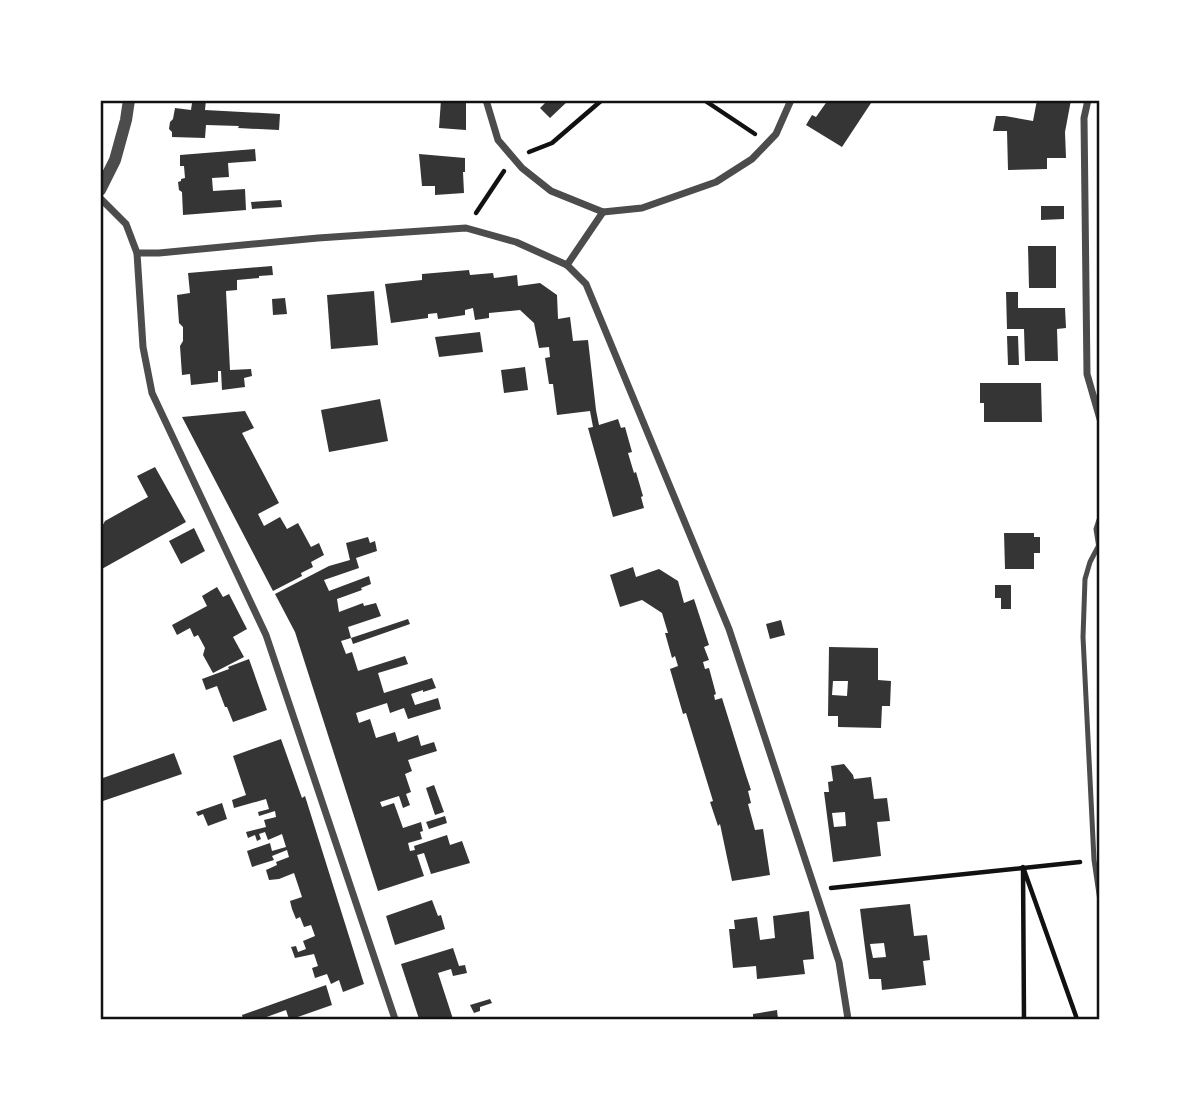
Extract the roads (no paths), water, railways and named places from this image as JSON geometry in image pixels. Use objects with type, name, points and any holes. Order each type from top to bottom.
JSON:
[{"type":"street","points":[[100,190],[115,160],[129,100]]},
{"type":"street","points":[[485,100],[498,140],[522,168],[551,191],[603,212],[642,208],[716,182],[752,159],[776,134],[791,100]]},
{"type":"street","points":[[1088,100],[1084,118],[1087,374],[1100,419]]},
{"type":"street","points":[[100,198],[126,224],[137,253],[143,347],[152,393],[266,635],[395,1019]]},
{"type":"street","points":[[567,265],[603,212]]},
{"type":"street","points":[[137,253],[466,228],[516,242],[567,265],[586,284],[729,629],[839,962],[848,1019]]},
{"type":"street","points":[[1100,520],[1097,529],[1100,546]]},
{"type":"lane","points":[[1100,546],[1090,562],[1085,579],[1083,637],[1094,860],[1100,901]]}]
